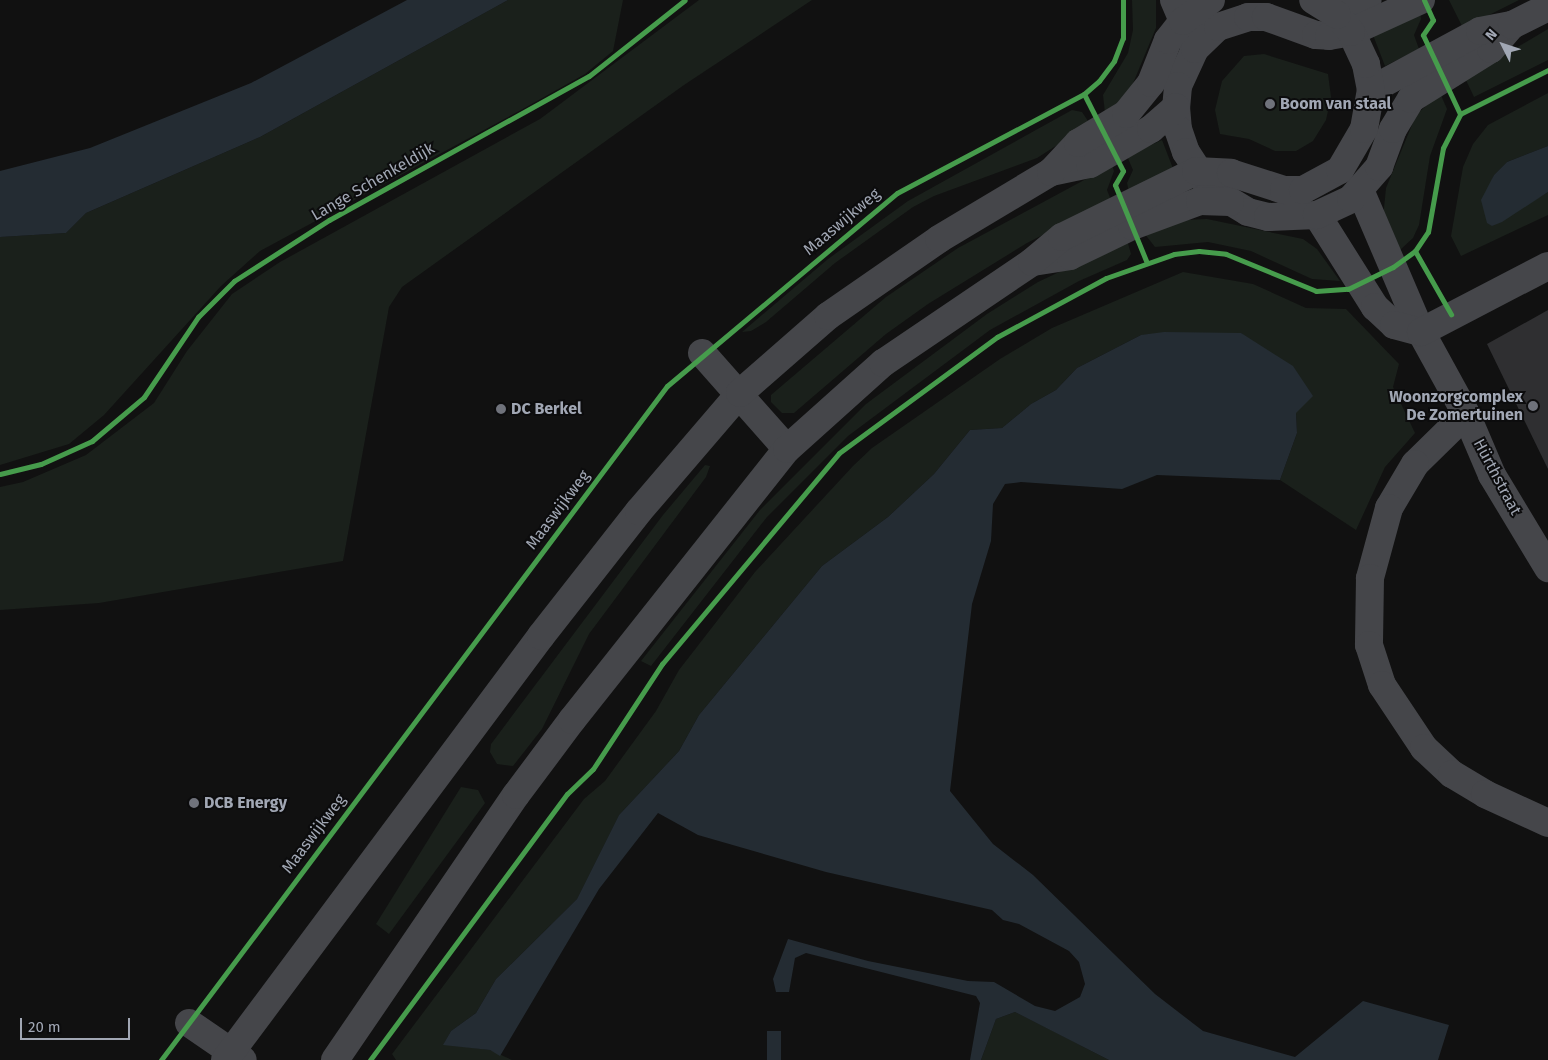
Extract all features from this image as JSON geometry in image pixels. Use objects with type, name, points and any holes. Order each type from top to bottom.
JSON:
[{"type":"street","points":[[1179,10],[1211,0]]},
{"type":"street","points":[[335,1060],[516,795],[787,449],[883,363],[1032,262],[1062,237],[1196,171],[1231,173],[1284,190],[1303,190],[1326,181],[1348,161],[1364,129],[1372,90],[1366,64],[1344,23],[1313,0]]},
{"type":"street","points":[[1344,23],[1368,0]]},
{"type":"street","points":[[1421,0],[1344,23],[1316,35],[1282,21],[1248,17],[1218,27],[1195,49],[1178,86],[1176,107],[1178,128],[1196,171],[1210,189],[1230,202],[1268,217],[1317,215],[1337,208],[1360,190],[1379,167],[1399,117],[1423,88],[1490,49],[1512,25]]},
{"type":"street","points":[[1372,90],[1480,30],[1512,25],[1548,7]]},
{"type":"street","points":[[1179,10],[1195,49]]},
{"type":"street","points":[[189,1023],[233,1057],[541,636],[639,511],[740,393],[828,316],[939,239],[1051,172],[1078,142],[1126,114],[1151,83],[1179,10]]},
{"type":"street","points":[[1051,172],[1090,164],[1150,129],[1176,107]]},
{"type":"street","name":"Hürthstraat","points":[[1348,161],[1421,332],[1466,414],[1492,475],[1548,568]]},
{"type":"street","points":[[1032,262],[1070,256],[1132,226],[1200,201],[1230,202]]},
{"type":"street","points":[[1317,215],[1375,308],[1394,325],[1421,332],[1548,266]]},
{"type":"street","points":[[702,353],[740,393],[787,449]]},
{"type":"street","points":[[1466,414],[1415,464],[1389,508],[1370,578],[1369,645],[1382,685],[1424,748],[1452,774],[1485,794],[1548,823]]},
{"type":"shaded area","points":[[407,0],[508,0],[260,137],[86,213],[66,233],[0,237],[0,171],[90,148],[251,83]]},
{"type":"shaded area","points":[[508,0],[623,0],[613,51],[585,74],[260,251],[221,286],[104,415],[69,444],[0,465],[0,237],[66,233],[86,213],[260,137]]},
{"type":"shaded area","points":[[699,0],[812,0],[684,85],[402,287],[389,307],[343,561],[99,603],[0,610],[0,487],[23,482],[86,455],[154,403],[187,351],[232,294],[280,262],[540,119]]},
{"type":"shaded area","points":[[1132,0],[1156,0],[1156,28],[1129,93],[1105,113],[1103,95],[1128,53],[1133,30]]},
{"type":"shaded area","points":[[1449,0],[1519,0],[1463,28]]},
{"type":"shaded area","points":[[1420,12],[1421,19],[1414,35],[1419,49],[1385,66],[1373,35]]},
{"type":"shaded area","points":[[1548,29],[1548,60],[1474,97],[1465,78]]},
{"type":"shaded area","points":[[1264,54],[1328,74],[1331,97],[1326,120],[1313,141],[1296,151],[1275,151],[1249,139],[1220,134],[1215,110],[1222,81],[1244,56]]},
{"type":"shaded area","points":[[1440,93],[1447,109],[1430,156],[1419,225],[1413,238],[1400,250],[1383,218],[1386,188],[1416,115]]},
{"type":"shaded area","points":[[1548,93],[1548,146],[1507,162],[1494,175],[1483,202],[1492,226],[1548,192],[1548,215],[1461,256],[1451,236],[1463,167],[1473,144],[1488,125]]},
{"type":"shaded area","points":[[1072,110],[1082,112],[1090,124],[1037,158],[934,196],[913,207],[835,263],[766,322],[751,331],[742,332],[828,259],[908,201]]},
{"type":"shaded area","points":[[1162,140],[1174,171],[1129,192],[1127,183],[1133,170],[1127,156]]},
{"type":"shaded area","points":[[1548,146],[1548,192],[1502,222],[1492,226],[1487,223],[1481,200],[1494,175],[1507,162]]},
{"type":"shaded area","points":[[1112,165],[1114,171],[1107,190],[1111,200],[1027,243],[928,304],[886,334],[794,413],[782,413],[771,402],[771,395],[886,297],[958,248]]},
{"type":"shaded area","points":[[1207,219],[1303,239],[1317,249],[1340,281],[1312,279],[1251,251],[1208,242],[1155,247],[1144,233],[1184,220]]},
{"type":"shaded area","points":[[1127,240],[1131,254],[1127,260],[1079,281],[990,330],[848,436],[767,517],[651,666],[641,661],[760,510],[866,404],[987,314],[1038,282]]},
{"type":"shaded area","points":[[1183,272],[1253,284],[1306,308],[1346,309],[1399,364],[1393,387],[1415,433],[1385,467],[1356,530],[1280,480],[1297,433],[1296,413],[1241,333],[1141,335],[1077,368],[1056,390],[1031,404],[1002,428],[970,430],[934,474],[888,517],[822,566],[699,715],[679,751],[619,815],[577,899],[496,979],[476,1013],[451,1031],[444,1044],[490,1050],[512,1060],[396,1060],[392,1054],[584,799],[605,781],[656,711],[679,670],[755,572],[853,466],[872,448],[1000,359],[1052,328]]},
{"type":"shaded area","points":[[1164,332],[1241,333],[1293,366],[1313,396],[1296,413],[1297,433],[1280,480],[1157,475],[1122,489],[1021,482],[1005,484],[993,504],[991,541],[972,604],[950,791],[993,844],[1033,875],[1155,994],[1203,1031],[1295,1057],[1363,1001],[1449,1025],[1438,1060],[1109,1060],[1015,1012],[996,1019],[981,1060],[970,1060],[980,1003],[976,996],[806,953],[795,958],[789,992],[776,992],[773,979],[788,939],[868,961],[968,981],[994,982],[1035,1006],[1055,1011],[1080,997],[1085,984],[1079,962],[1069,951],[1019,924],[1003,920],[992,910],[826,872],[698,835],[658,813],[599,889],[500,1056],[490,1050],[443,1045],[451,1031],[476,1013],[496,979],[577,899],[619,815],[679,751],[699,715],[822,566],[888,517],[934,474],[970,430],[1002,428],[1031,404],[1056,390],[1077,368],[1141,335]]},
{"type":"shaded area","points":[[705,465],[710,466],[706,477],[589,634],[542,729],[513,766],[497,764],[490,752],[491,744],[663,515]]},
{"type":"shaded area","points":[[461,787],[478,790],[485,803],[389,934],[376,924]]},
{"type":"shaded area","points":[[1015,1012],[1109,1060],[981,1060],[996,1019]]},
{"type":"shaded area","points":[[767,1031],[781,1031],[781,1060],[767,1060]]},
{"type":"building","name":"Woonzorgcomplex De Zomertuinen","points":[[1548,310],[1548,469],[1487,344]]},
{"type":"cycle path","name":"Lange Schenkeldijk","points":[[0,474],[41,464],[92,441],[144,397],[198,317],[234,281],[329,220],[589,76],[685,0]]},
{"type":"cycle path","name":"Maaswijkweg","points":[[161,1060],[667,386],[897,193],[1084,94],[1099,81],[1114,61],[1123,38],[1123,0]]},
{"type":"cycle path","points":[[1424,0],[1433,20],[1423,35],[1460,114]]},
{"type":"cycle path","points":[[370,1060],[567,794],[593,769],[662,664],[839,453],[997,337],[1106,278],[1174,254],[1199,251],[1226,254],[1316,291],[1348,289],[1393,267],[1415,251],[1428,232],[1443,148],[1460,114],[1548,70]]},
{"type":"cycle path","points":[[1084,94],[1123,171],[1115,185],[1147,263]]},
{"type":"cycle path","points":[[1415,251],[1451,314]]},
{"type":"place","name":"Boom van staal","points":[[1270,104]]},
{"type":"place","name":"Woonzorgcomplex De Zomertuinen","points":[[1533,406]]},
{"type":"place","name":"DC Berkel","points":[[501,409]]},
{"type":"place","name":"DCB Energy","points":[[194,803]]}]
